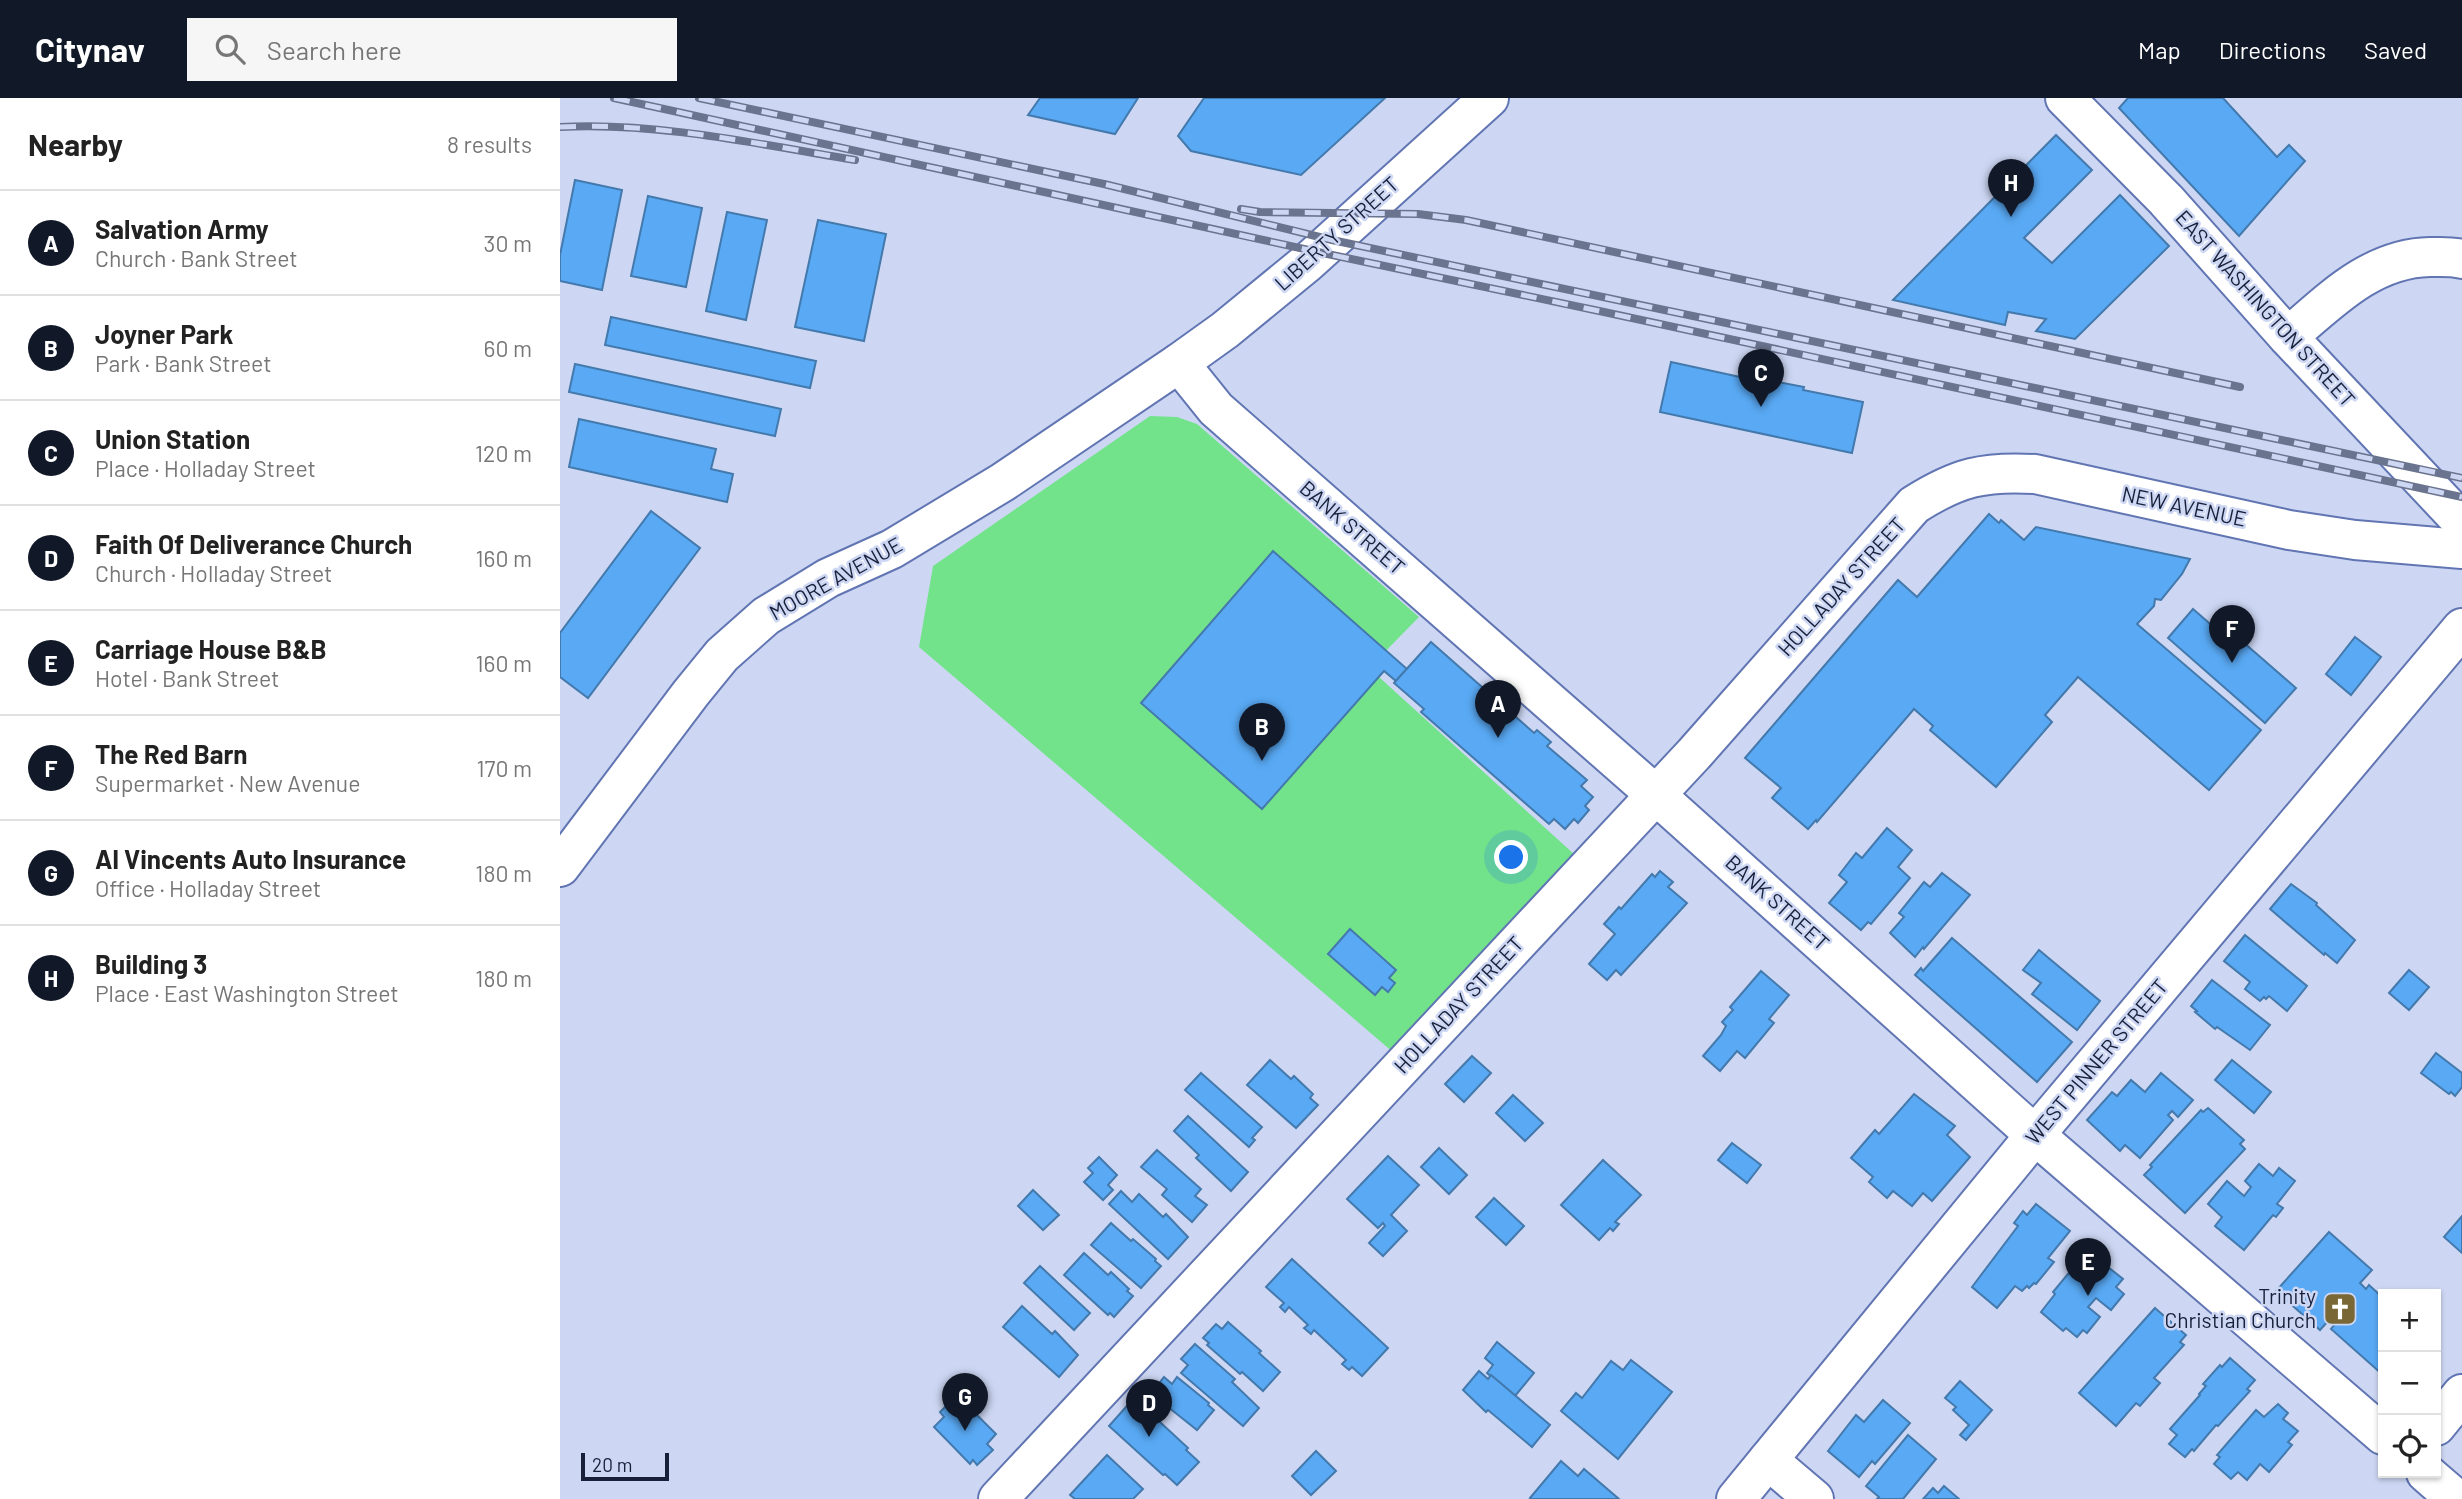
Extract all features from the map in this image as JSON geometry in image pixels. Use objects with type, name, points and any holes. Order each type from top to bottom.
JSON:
[{"type":"street","name":"LIBERTY STREET","points":[[1179,363],[1225,330],[1308,262],[1489,98]]},
{"type":"street","name":"EAST WASHINGTON STREET","points":[[2065,98],[2166,200],[2288,337],[2462,522]]},
{"type":"street","points":[[2288,337],[2346,288],[2376,268],[2414,257],[2453,256],[2462,259]]},
{"type":"street","name":"BANK STREET","points":[[1179,363],[1216,409],[1656,795],[2035,1135],[2378,1431]]},
{"type":"street","name":"MOORE AVENUE","points":[[560,867],[714,664],[766,616],[828,578],[892,549],[1003,482],[1179,363]]},
{"type":"street","name":"NEW AVENUE","points":[[1914,505],[1941,488],[1972,477],[2003,472],[2035,474],[2289,530],[2355,540],[2462,549]]},
{"type":"street","name":"HOLLADAY STREET","points":[[998,1499],[1656,795],[1914,505]]},
{"type":"street","name":"WEST PINNER STREET","points":[[1736,1499],[2035,1135],[2462,628]]},
{"type":"street","points":[[2441,1420],[2462,1394]]},
{"type":"street","points":[[1768,1460],[1814,1499]]},
{"type":"street","points":[[2432,1478],[2456,1499]]},
{"type":"green space","points":[[1150,416],[1177,417],[1197,424],[1419,617],[1369,668],[1575,855],[1394,1053],[919,647],[933,566]]},
{"type":"building","points":[[1040,98],[1138,98],[1115,134],[1028,115]]},
{"type":"building","points":[[1204,98],[1385,98],[1301,175],[1191,151],[1178,136]]},
{"type":"building","points":[[2128,98],[2223,98],[2277,157],[2289,145],[2305,161],[2239,236],[2119,108]]},
{"type":"building","points":[[2056,135],[2092,170],[2024,238],[2052,263],[2120,195],[2169,246],[2075,339],[2036,331],[2046,319],[2008,312],[2005,325],[1893,300]]},
{"type":"building","points":[[575,180],[622,190],[602,290],[560,281],[560,255]]},
{"type":"building","points":[[648,196],[702,208],[686,287],[631,276]]},
{"type":"building","points":[[727,212],[767,220],[746,320],[706,311]]},
{"type":"building","points":[[818,220],[886,234],[864,341],[795,327]]},
{"type":"building","points":[[611,317],[816,361],[810,388],[605,345]]},
{"type":"building","points":[[1671,362],[1777,385],[1778,382],[1804,387],[1803,390],[1863,402],[1852,453],[1660,412]]},
{"type":"building","points":[[575,364],[781,409],[775,436],[569,392]]},
{"type":"building","points":[[579,419],[716,449],[711,469],[733,474],[727,502],[569,467]]},
{"type":"building","points":[[651,511],[700,548],[588,698],[560,677],[560,633]]},
{"type":"building","points":[[1989,514],[1999,523],[2001,520],[2024,540],[2036,527],[2190,559],[2182,574],[2161,600],[2155,599],[2154,606],[2137,624],[2261,730],[2209,790],[2078,677],[2045,715],[2052,722],[1996,787],[1930,730],[1933,726],[1914,709],[1817,822],[1816,820],[1808,829],[1772,798],[1781,788],[1745,758],[1898,580],[1917,597]]},
{"type":"building","points":[[1273,551],[1407,669],[1396,681],[1384,671],[1262,809],[1141,703]]},
{"type":"building","points":[[2193,609],[2223,635],[2228,629],[2296,688],[2265,723],[2168,638]]},
{"type":"building","points":[[2355,637],[2381,657],[2351,695],[2326,674]]},
{"type":"building","points":[[1431,642],[1534,733],[1537,730],[1551,742],[1547,746],[1587,780],[1581,786],[1593,797],[1585,806],[1589,810],[1578,823],[1574,819],[1565,829],[1554,819],[1549,824],[1421,712],[1424,709],[1394,683]]},
{"type":"building","points":[[1887,828],[1912,850],[1898,867],[1910,878],[1871,924],[1868,922],[1861,930],[1829,903],[1847,882],[1839,875],[1856,853],[1862,858]]},
{"type":"building","points":[[1660,871],[1673,882],[1668,887],[1687,903],[1621,975],[1616,970],[1607,980],[1589,964],[1615,934],[1604,924],[1652,874],[1655,877]]},
{"type":"building","points":[[1942,873],[1970,895],[1915,957],[1890,933],[1904,917],[1899,913],[1924,882],[1930,887]]},
{"type":"building","points":[[2291,884],[2317,903],[2316,905],[2355,940],[2337,963],[2270,909]]},
{"type":"building","points":[[1350,929],[1396,970],[1389,978],[1395,983],[1388,992],[1382,987],[1375,995],[1328,954]]},
{"type":"building","points":[[2245,935],[2307,986],[2287,1011],[2269,996],[2260,1001],[2245,989],[2250,982],[2224,961]]},
{"type":"building","points":[[1952,938],[2072,1042],[2037,1082],[1915,975],[1921,968],[1923,971]]},
{"type":"building","points":[[2039,950],[2100,1001],[2077,1030],[2032,994],[2041,983],[2023,970]]},
{"type":"building","points":[[2409,970],[2429,987],[2409,1010],[2389,993]]},
{"type":"building","points":[[1761,971],[1789,995],[1769,1019],[1774,1023],[1745,1058],[1737,1051],[1720,1071],[1703,1056],[1726,1026],[1722,1022],[1733,1010],[1730,1007]]},
{"type":"building","points":[[2212,980],[2270,1025],[2250,1050],[2217,1027],[2215,1029],[2191,1006]]},
{"type":"building","points":[[2436,1053],[2462,1073],[2462,1087],[2455,1096],[2421,1073]]},
{"type":"building","points":[[1472,1056],[1491,1073],[1464,1102],[1445,1084]]},
{"type":"building","points":[[1270,1060],[1291,1079],[1294,1076],[1313,1094],[1310,1098],[1318,1105],[1296,1128],[1247,1085]]},
{"type":"building","points":[[2232,1060],[2271,1092],[2254,1113],[2215,1080]]},
{"type":"building","points":[[1201,1073],[1262,1127],[1252,1138],[1255,1140],[1249,1147],[1185,1090]]},
{"type":"building","points":[[2161,1073],[2193,1100],[2178,1117],[2172,1111],[2168,1115],[2173,1120],[2140,1158],[2125,1145],[2120,1151],[2087,1120],[2112,1092],[2117,1096],[2131,1080],[2145,1092]]},
{"type":"building","points":[[1914,1094],[1955,1126],[1947,1135],[1970,1157],[1932,1201],[1923,1193],[1912,1206],[1893,1191],[1887,1198],[1869,1182],[1873,1177],[1851,1158],[1875,1130],[1879,1134]]},
{"type":"building","points":[[1513,1095],[1543,1123],[1525,1141],[1496,1113]]},
{"type":"building","points":[[2208,1108],[2244,1140],[2240,1144],[2245,1149],[2185,1213],[2144,1175],[2201,1110],[2203,1112]]},
{"type":"building","points":[[1188,1116],[1248,1172],[1231,1191],[1196,1158],[1199,1155],[1174,1131]]},
{"type":"building","points":[[1732,1143],[1761,1165],[1747,1183],[1718,1160]]},
{"type":"building","points":[[1439,1148],[1467,1175],[1449,1194],[1421,1167]]},
{"type":"building","points":[[1157,1150],[1201,1189],[1195,1196],[1207,1205],[1192,1222],[1162,1195],[1167,1189],[1141,1167]]},
{"type":"building","points":[[1388,1156],[1419,1185],[1391,1215],[1407,1231],[1383,1256],[1369,1243],[1385,1226],[1383,1223],[1378,1228],[1347,1199]]},
{"type":"building","points":[[1099,1157],[1117,1175],[1108,1185],[1113,1190],[1103,1200],[1084,1182],[1093,1173],[1088,1168]]},
{"type":"building","points":[[1603,1160],[1641,1195],[1615,1222],[1619,1224],[1613,1231],[1610,1228],[1599,1240],[1561,1205]]},
{"type":"building","points":[[2259,1164],[2273,1176],[2279,1168],[2295,1181],[2277,1204],[2283,1208],[2276,1217],[2273,1215],[2244,1250],[2215,1226],[2222,1217],[2208,1204],[2227,1181],[2244,1196],[2251,1187],[2245,1181]]},
{"type":"building","points":[[1033,1190],[1059,1215],[1043,1230],[1018,1206]]},
{"type":"building","points":[[1121,1191],[1132,1202],[1139,1194],[1163,1217],[1166,1214],[1188,1237],[1168,1259],[1109,1204]]},
{"type":"building","points":[[1494,1198],[1524,1226],[1506,1245],[1476,1217]]},
{"type":"building","points":[[2036,1204],[2070,1231],[2048,1258],[2054,1262],[2036,1284],[2029,1288],[2027,1286],[2022,1291],[2015,1286],[1997,1308],[1972,1287],[2018,1226],[2014,1223],[2023,1211],[2027,1215]]},
{"type":"building","points":[[2462,1216],[2462,1253],[2444,1237]]},
{"type":"building","points":[[1111,1223],[1131,1241],[1133,1239],[1161,1266],[1141,1288],[1091,1245]]},
{"type":"building","name":"Trinity Christian Church","points":[[2329,1232],[2372,1270],[2360,1283],[2366,1289],[2369,1285],[2378,1293],[2378,1371],[2331,1329],[2335,1324],[2330,1319],[2320,1330],[2276,1291]]},
{"type":"building","points":[[1084,1253],[1108,1275],[1111,1272],[1133,1296],[1114,1317],[1110,1313],[1108,1315],[1064,1275]]},
{"type":"building","points":[[2082,1257],[2092,1265],[2098,1259],[2123,1279],[2116,1287],[2124,1294],[2111,1310],[2096,1298],[2088,1307],[2100,1317],[2087,1333],[2083,1330],[2077,1337],[2066,1328],[2063,1331],[2041,1312],[2055,1294],[2053,1292]]},
{"type":"building","points":[[1292,1259],[1388,1348],[1362,1376],[1352,1367],[1349,1370],[1342,1364],[1346,1360],[1314,1330],[1311,1334],[1304,1328],[1308,1325],[1289,1307],[1285,1312],[1280,1307],[1284,1303],[1266,1287]]},
{"type":"building","points":[[1040,1266],[1090,1313],[1074,1330],[1024,1283]]},
{"type":"building","points":[[1022,1306],[1052,1334],[1055,1331],[1078,1355],[1059,1377],[1003,1327]]},
{"type":"building","points":[[2155,1308],[2186,1335],[2180,1342],[2184,1345],[2154,1378],[2160,1383],[2140,1406],[2136,1403],[2116,1426],[2079,1393]]},
{"type":"building","points":[[1228,1322],[1280,1372],[1263,1391],[1207,1345],[1209,1343],[1203,1338],[1216,1324],[1222,1329]]},
{"type":"building","points":[[1497,1342],[1534,1373],[1515,1396],[1487,1373],[1493,1365],[1485,1358]]},
{"type":"building","points":[[1195,1344],[1235,1379],[1232,1382],[1259,1408],[1243,1426],[1181,1373],[1188,1365],[1181,1359]]},
{"type":"building","points":[[2230,1358],[2255,1380],[2247,1389],[2250,1391],[2194,1451],[2192,1449],[2185,1457],[2169,1444],[2177,1435],[2170,1429],[2200,1395],[2206,1386],[2203,1384]]},
{"type":"building","points":[[1631,1360],[1672,1392],[1618,1459],[1561,1411],[1576,1393],[1582,1398],[1611,1361],[1623,1370]]},
{"type":"building","points":[[1479,1371],[1488,1379],[1491,1375],[1550,1425],[1532,1447],[1488,1410],[1486,1412],[1463,1390]]},
{"type":"building","points":[[1164,1377],[1172,1384],[1177,1377],[1214,1410],[1197,1430],[1158,1399],[1160,1397],[1153,1391]]},
{"type":"building","points":[[1960,1381],[1992,1410],[1966,1440],[1960,1435],[1969,1425],[1953,1410],[1956,1407],[1945,1398]]},
{"type":"building","points":[[954,1398],[996,1434],[987,1444],[993,1450],[977,1465],[973,1460],[970,1464],[934,1427],[944,1417],[940,1412]]},
{"type":"building","points":[[1134,1398],[1188,1448],[1186,1450],[1199,1462],[1177,1485],[1109,1426]]},
{"type":"building","points":[[1883,1400],[1910,1423],[1875,1464],[1872,1461],[1859,1477],[1828,1451],[1856,1415],[1864,1422]]},
{"type":"building","points":[[2278,1404],[2288,1413],[2283,1419],[2298,1431],[2288,1442],[2292,1445],[2269,1472],[2260,1464],[2247,1480],[2238,1472],[2231,1479],[2214,1464],[2220,1457],[2217,1455],[2256,1410],[2264,1417]]},
{"type":"building","points":[[1908,1435],[1936,1459],[1903,1499],[1877,1499],[1879,1497],[1866,1486]]},
{"type":"building","points":[[1316,1451],[1336,1471],[1311,1495],[1292,1476]]},
{"type":"building","points":[[1107,1455],[1143,1489],[1133,1499],[1075,1499],[1070,1495]]},
{"type":"building","points":[[1561,1461],[1578,1476],[1584,1469],[1619,1499],[1530,1498]]},
{"type":"building","points":[[1944,1486],[1959,1499],[1923,1499],[1933,1488],[1938,1493]]},
{"type":"railway","points":[[614,98],[2462,497]]},
{"type":"railway","points":[[699,98],[1104,184],[1332,240],[2462,478]]},
{"type":"railway","points":[[560,127],[597,126],[671,131],[855,160]]},
{"type":"railway","points":[[1241,209],[1260,212],[1418,214],[1466,220],[2240,387]]},
{"type":"place","name":"Building 3","points":[[2011,217]]},
{"type":"place","name":"Union Station","points":[[1761,407]]},
{"type":"place","name":"The Red Barn","points":[[2232,663]]},
{"type":"place","name":"Salvation Army","points":[[1498,738]]},
{"type":"place","name":"Joyner Park","points":[[1262,761]]},
{"type":"place","name":"Carriage House B&B","points":[[2088,1296]]},
{"type":"place","name":"Trinity Christian Church","points":[[2340,1309]]},
{"type":"place","name":"Al Vincents Auto Insurance","points":[[965,1431]]},
{"type":"place","name":"Faith Of Deliverance Church","points":[[1149,1437]]}]
